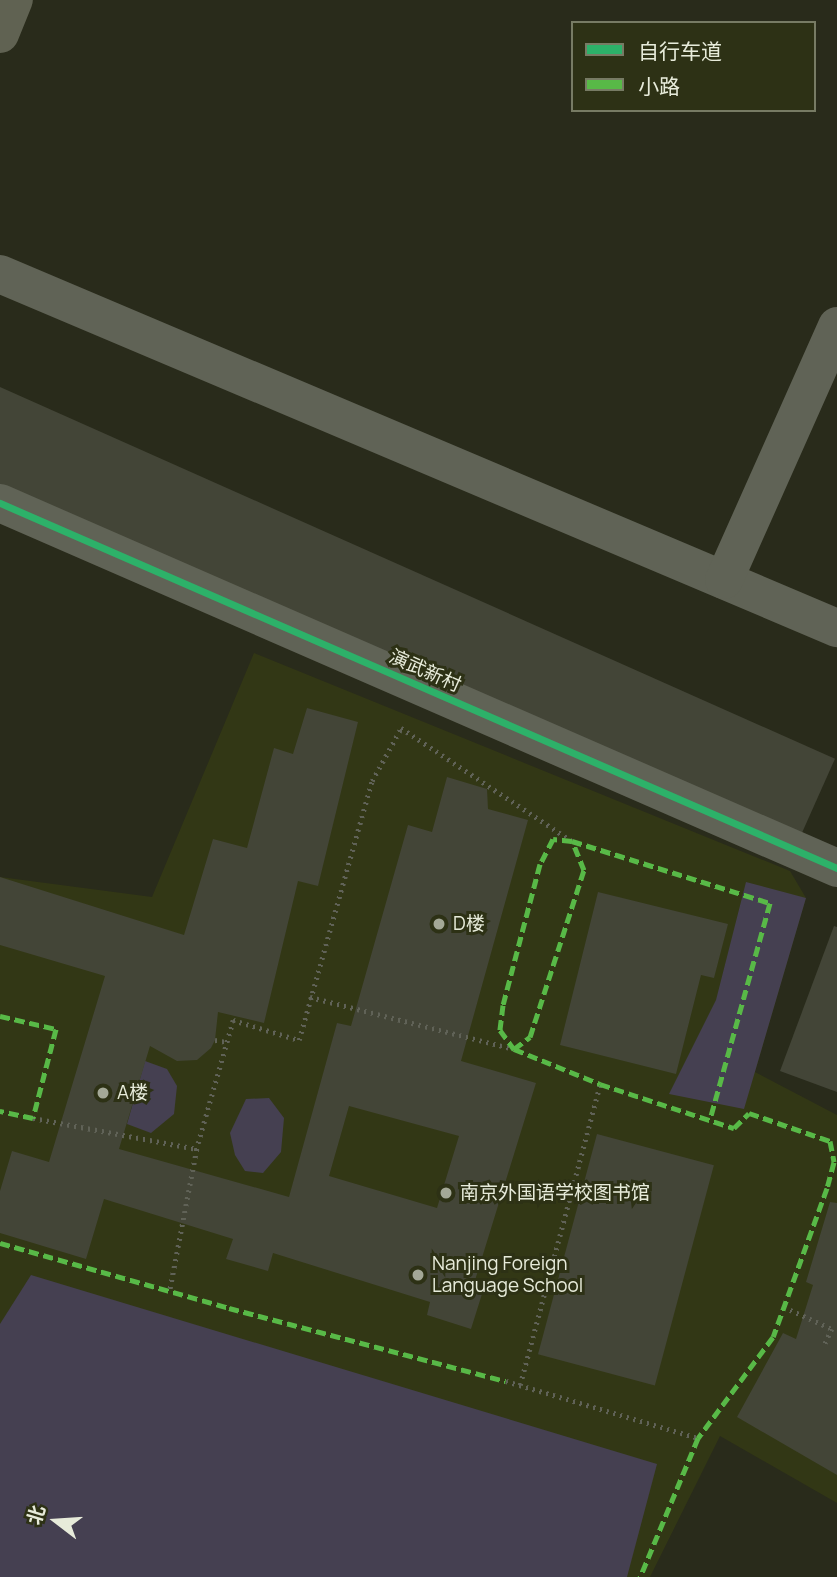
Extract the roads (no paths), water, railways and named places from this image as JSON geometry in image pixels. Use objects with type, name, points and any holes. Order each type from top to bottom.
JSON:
[{"type":"main road","points":[[0,34],[14,0]]},
{"type":"street","points":[[0,274],[837,628]]},
{"type":"street","points":[[724,580],[837,326]]},
{"type":"street","name":"演武新村","points":[[0,503],[837,868]]},
{"type":"place","name":"D楼","points":[[439,924]]},
{"type":"place","name":"A楼","points":[[103,1093]]},
{"type":"place","name":"南京外国语学校图书馆","points":[[446,1193]]},
{"type":"place","name":"Nanjing Foreign Language School","points":[[418,1275]]}]
